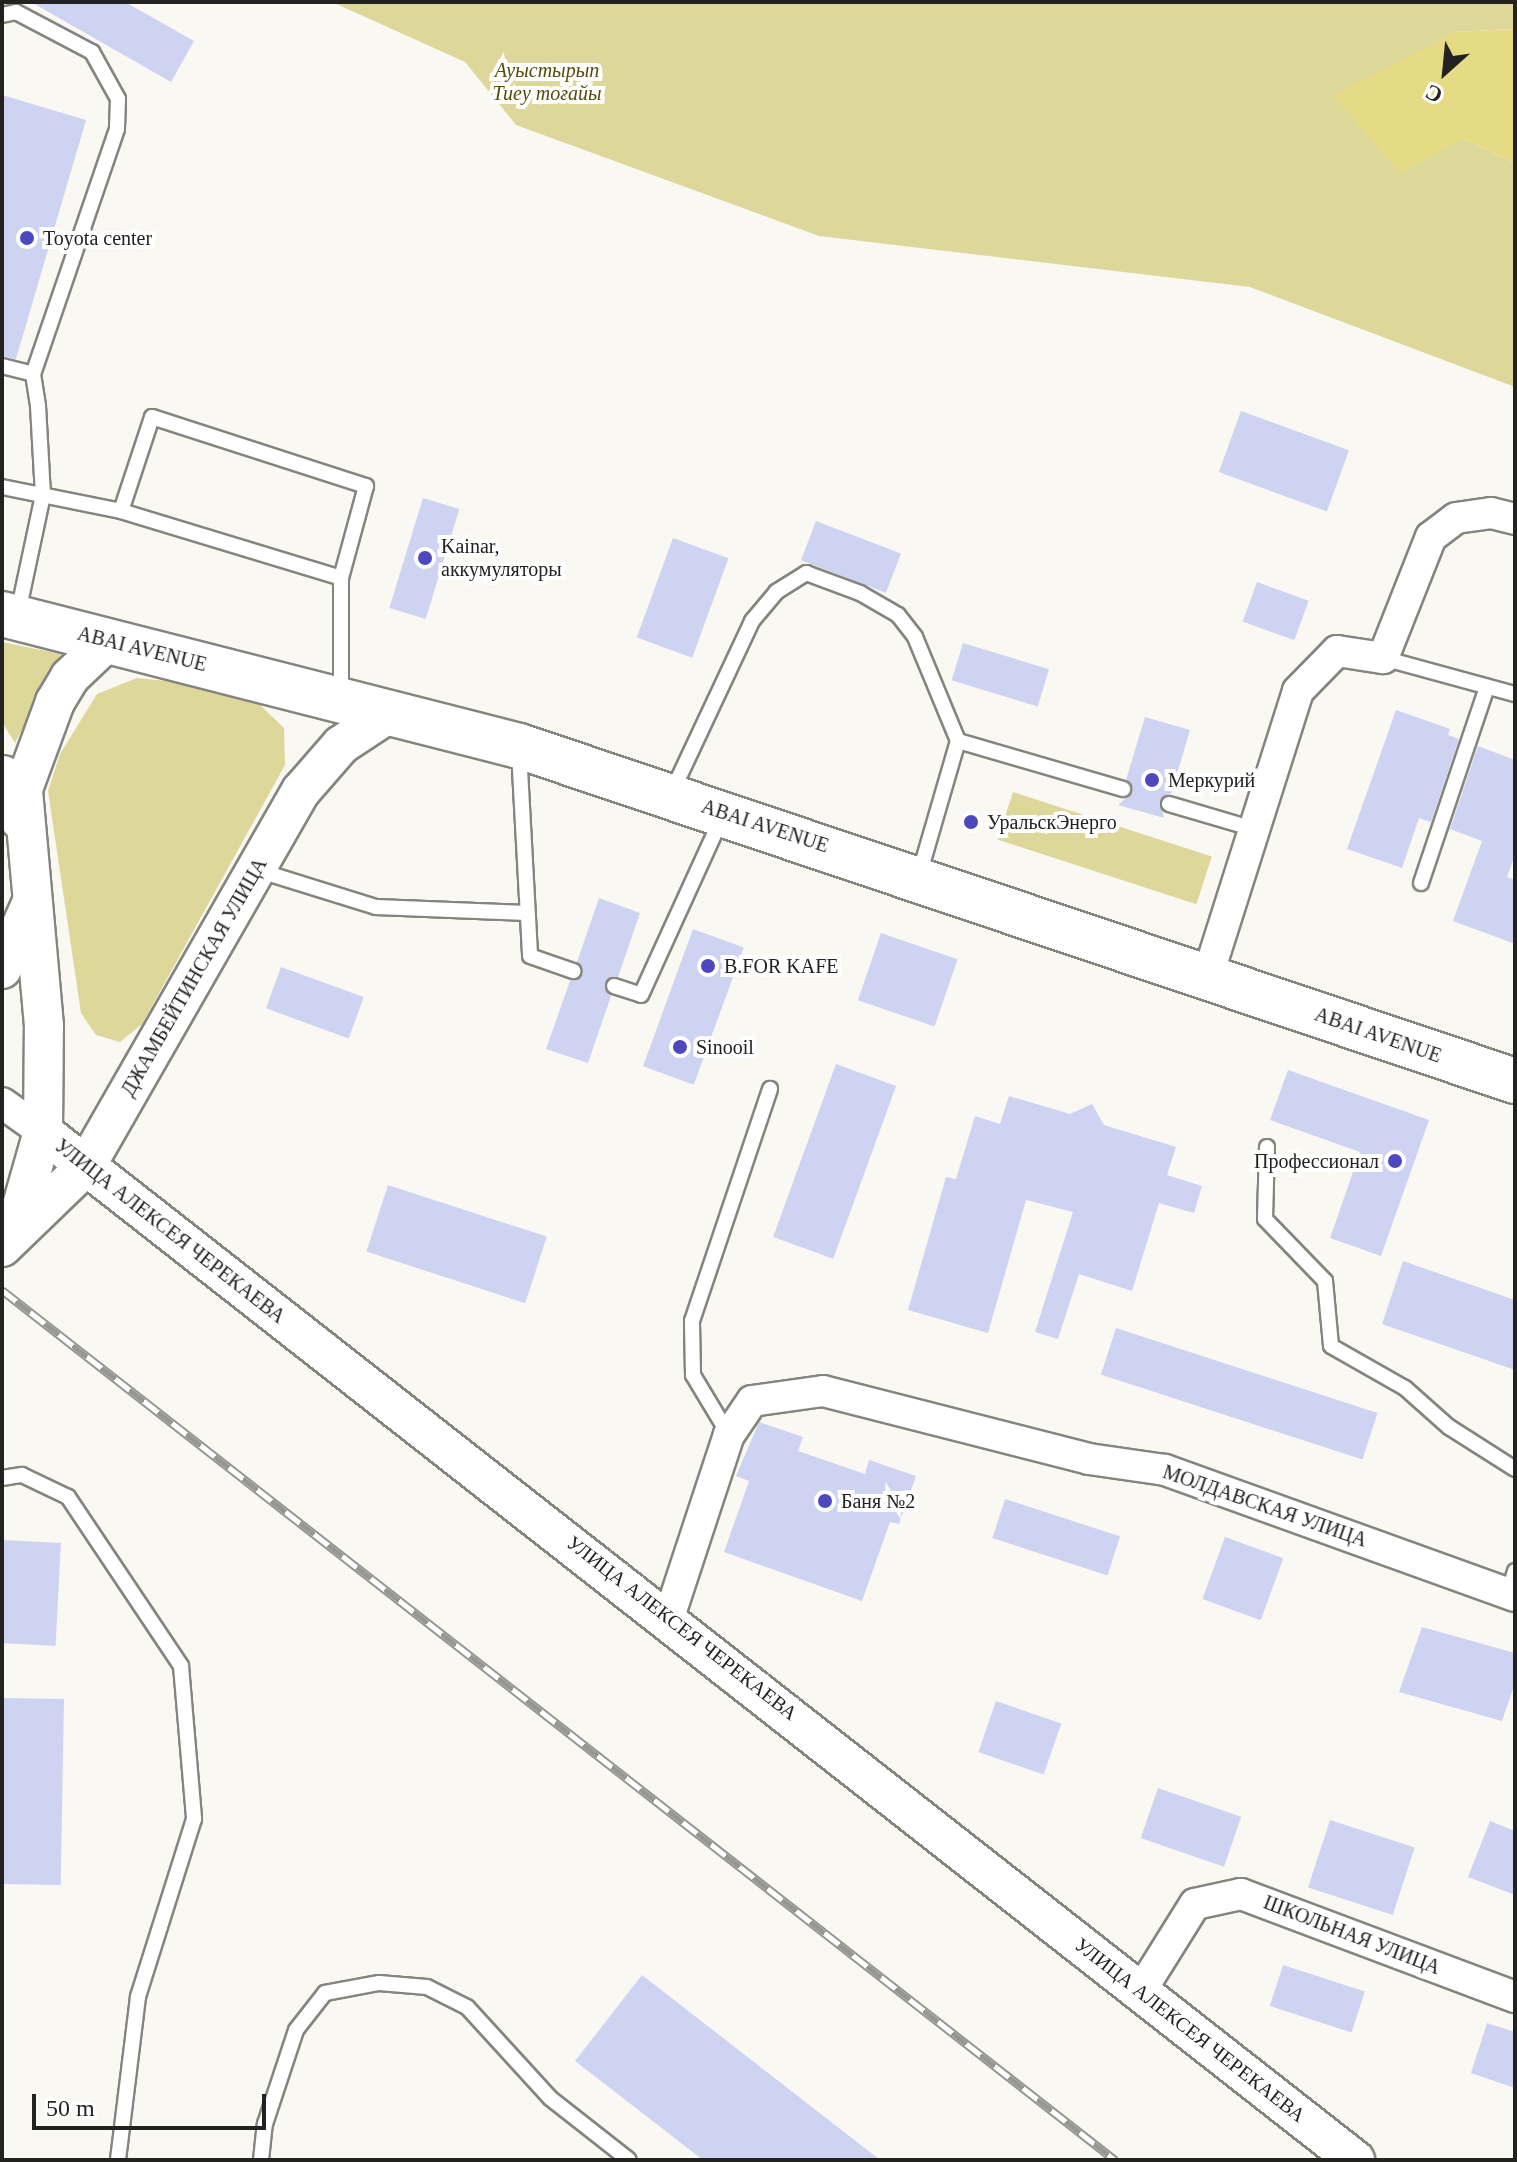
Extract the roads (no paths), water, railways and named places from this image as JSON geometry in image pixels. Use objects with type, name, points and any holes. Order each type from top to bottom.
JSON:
[{"type":"main road","name":"ABAI AVENUE","points":[[10,615],[519,746],[919,876],[1207,978],[1515,1081]]},
{"type":"main road","points":[[2,778],[22,818]]},
{"type":"street","points":[[1207,978],[1298,691],[1315,668],[1337,651],[1383,658],[1431,537],[1456,518],[1491,513],[1515,519]]},
{"type":"street","points":[[8,1239],[43,1132],[44,1026],[33,899],[22,818],[31,756],[70,677],[109,640]]},
{"type":"street","name":"ДЖАМБЕЙТИНСКАЯ УЛИЦА","points":[[8,1239],[86,1166],[301,791],[341,745],[391,712]]},
{"type":"street","points":[[2,969],[33,899]]},
{"type":"street","name":"УЛИЦА АЛЕКСЕЯ ЧЕРЕКАЕВА","points":[[2,1103],[669,1617],[1355,2160]]},
{"type":"street","name":"МОЛДАВСКАЯ УЛИЦА","points":[[729,1435],[752,1401],[823,1391],[1089,1459],[1165,1470],[1513,1587]]},
{"type":"street","points":[[669,1617],[729,1435]]},
{"type":"street","name":"ШКОЛЬНАЯ УЛИЦА","points":[[1140,1992],[1195,1904],[1241,1894],[1515,1997]]},
{"type":"lane","points":[[2,15],[16,12],[92,52],[118,99],[117,129],[33,374],[43,495],[10,615]]},
{"type":"lane","points":[[2,366],[33,374]]},
{"type":"lane","points":[[121,511],[152,417],[366,486],[341,578],[341,699]]},
{"type":"lane","points":[[2,487],[121,511],[341,578]]},
{"type":"lane","points":[[671,794],[752,621],[776,592],[806,573],[860,593],[898,615],[915,637],[958,741],[919,876]]},
{"type":"lane","points":[[1383,658],[1515,694]]},
{"type":"lane","points":[[1421,883],[1487,687]]},
{"type":"lane","points":[[958,741],[1123,789]]},
{"type":"lane","points":[[519,746],[530,956],[573,971]]},
{"type":"lane","points":[[1169,804],[1254,829]]},
{"type":"lane","points":[[614,986],[641,995],[724,813]]},
{"type":"lane","points":[[256,869],[376,907],[527,913]]},
{"type":"lane","points":[[729,1435],[693,1375],[692,1321],[770,1089]]},
{"type":"lane","points":[[1267,1147],[1265,1219],[1325,1281],[1331,1346],[1405,1388],[1449,1427],[1515,1469]]},
{"type":"lane","points":[[2,1478],[22,1475],[68,1497],[181,1666],[194,1819],[138,1997],[118,2160]]},
{"type":"lane","points":[[261,2160],[265,2124],[296,2030],[325,1993],[379,1983],[427,1987],[467,2007],[550,2098],[629,2160]]},
{"type":"railway","points":[[2,1290],[1115,2160]]},
{"type":"place","name":"Toyota center","points":[[27,238]]},
{"type":"place","name":"Kainar, аккумуляторы","points":[[425,558]]},
{"type":"place","name":"Меркурий","points":[[1152,780]]},
{"type":"place","name":"УральскЭнерго","points":[[971,822]]},
{"type":"place","name":"B.FOR KAFE","points":[[708,966]]},
{"type":"place","name":"Sinooil","points":[[680,1047]]},
{"type":"place","name":"Профессионал","points":[[1395,1161]]},
{"type":"place","name":"Баня №2","points":[[825,1501]]},
{"type":"park label","name":"Ауыстырып Тиеу тоғайы","points":[[547,82]]}]
